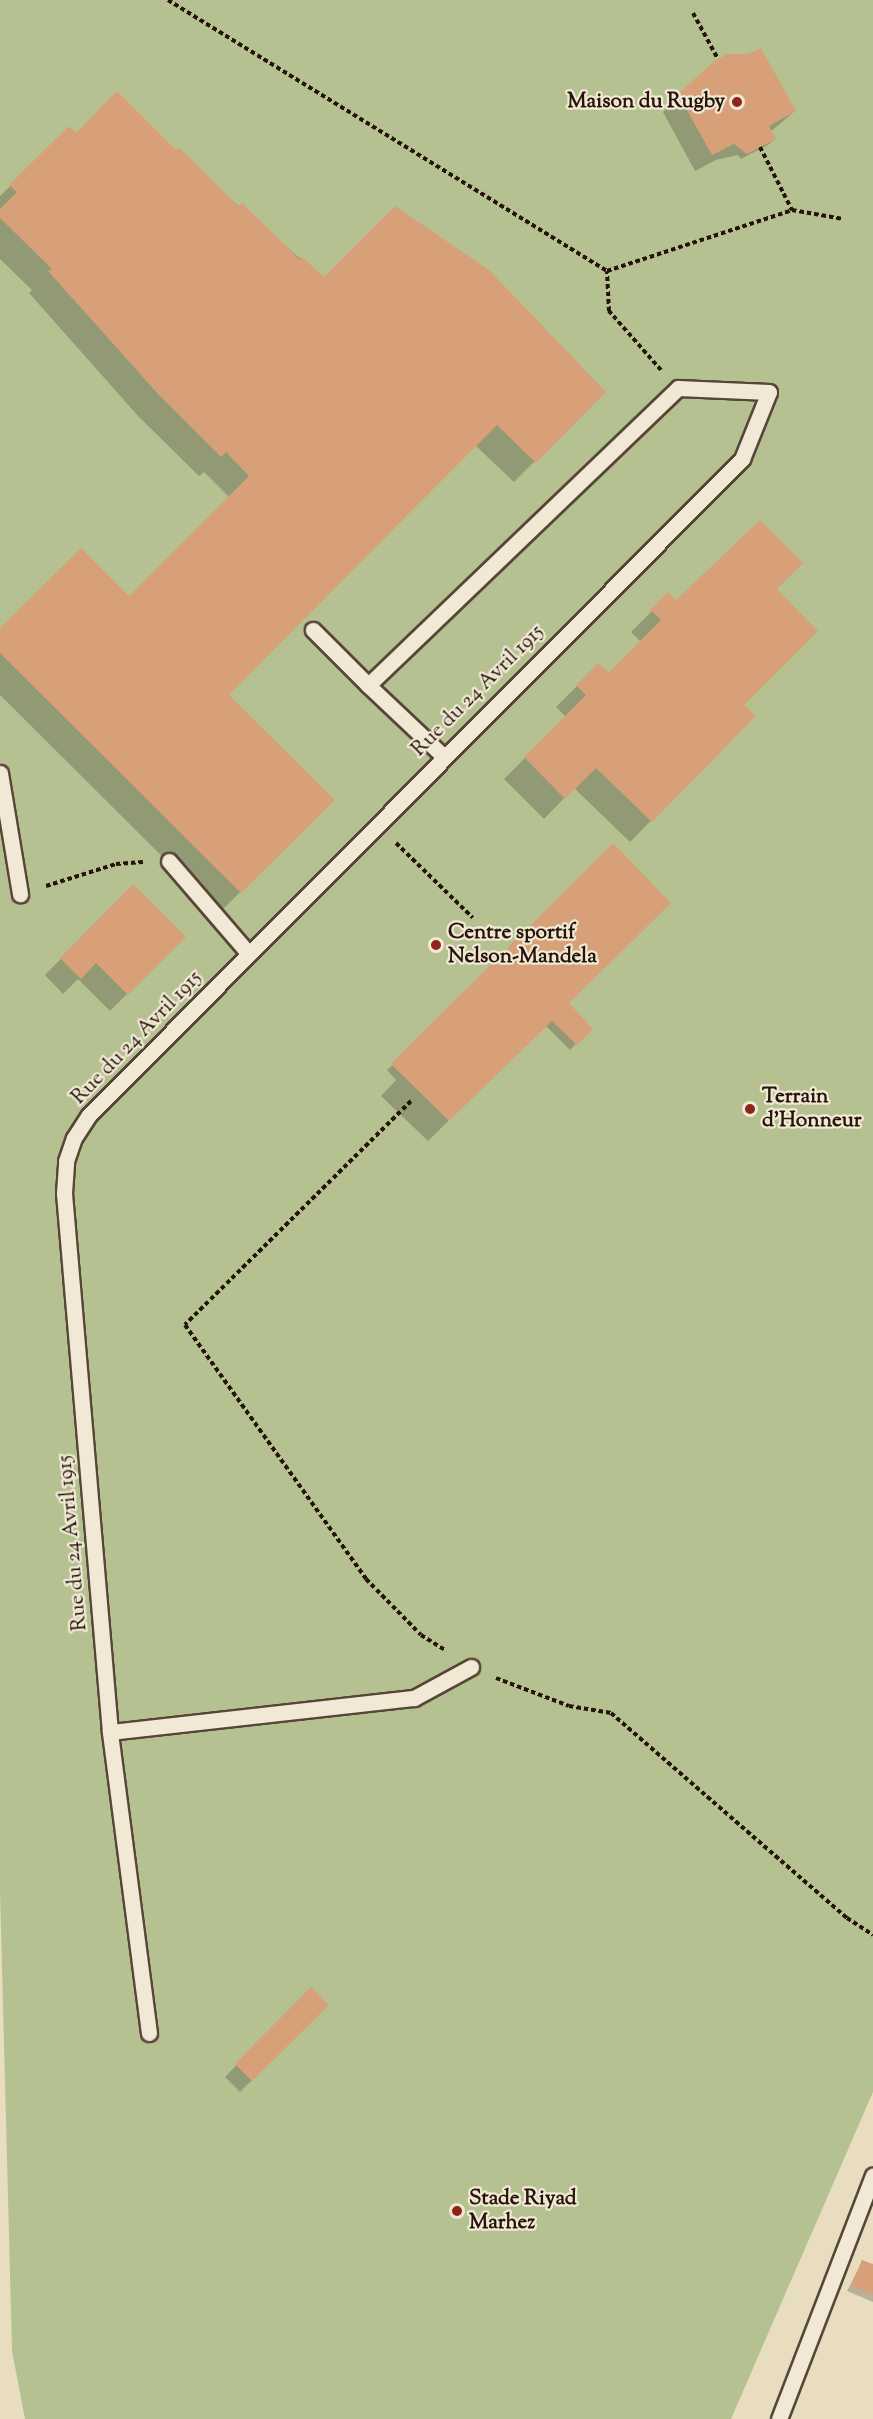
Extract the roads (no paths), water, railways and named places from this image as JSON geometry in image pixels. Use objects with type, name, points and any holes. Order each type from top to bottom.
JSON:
[{"type":"lane","name":"Rue du 24 Avril 1915","points":[[149,2032],[110,1732],[64,1193],[66,1161],[74,1138],[89,1114],[376,823],[742,459],[770,392],[678,388],[368,685]]},
{"type":"lane","points":[[313,630],[443,756]]},
{"type":"lane","points":[[0,773],[20,894]]},
{"type":"lane","points":[[169,861],[248,953]]},
{"type":"lane","points":[[110,1732],[414,1698],[471,1667]]},
{"type":"lane","points":[[779,2419],[873,2176]]},
{"type":"place","name":"Maison du Rugby","points":[[737,102]]},
{"type":"place","name":"Centre sportif Nelson-Mandela","points":[[436,945]]},
{"type":"place","name":"Terrain d'Honneur","points":[[750,1109]]},
{"type":"place","name":"Stade Riyad Marhez","points":[[457,2211]]}]
